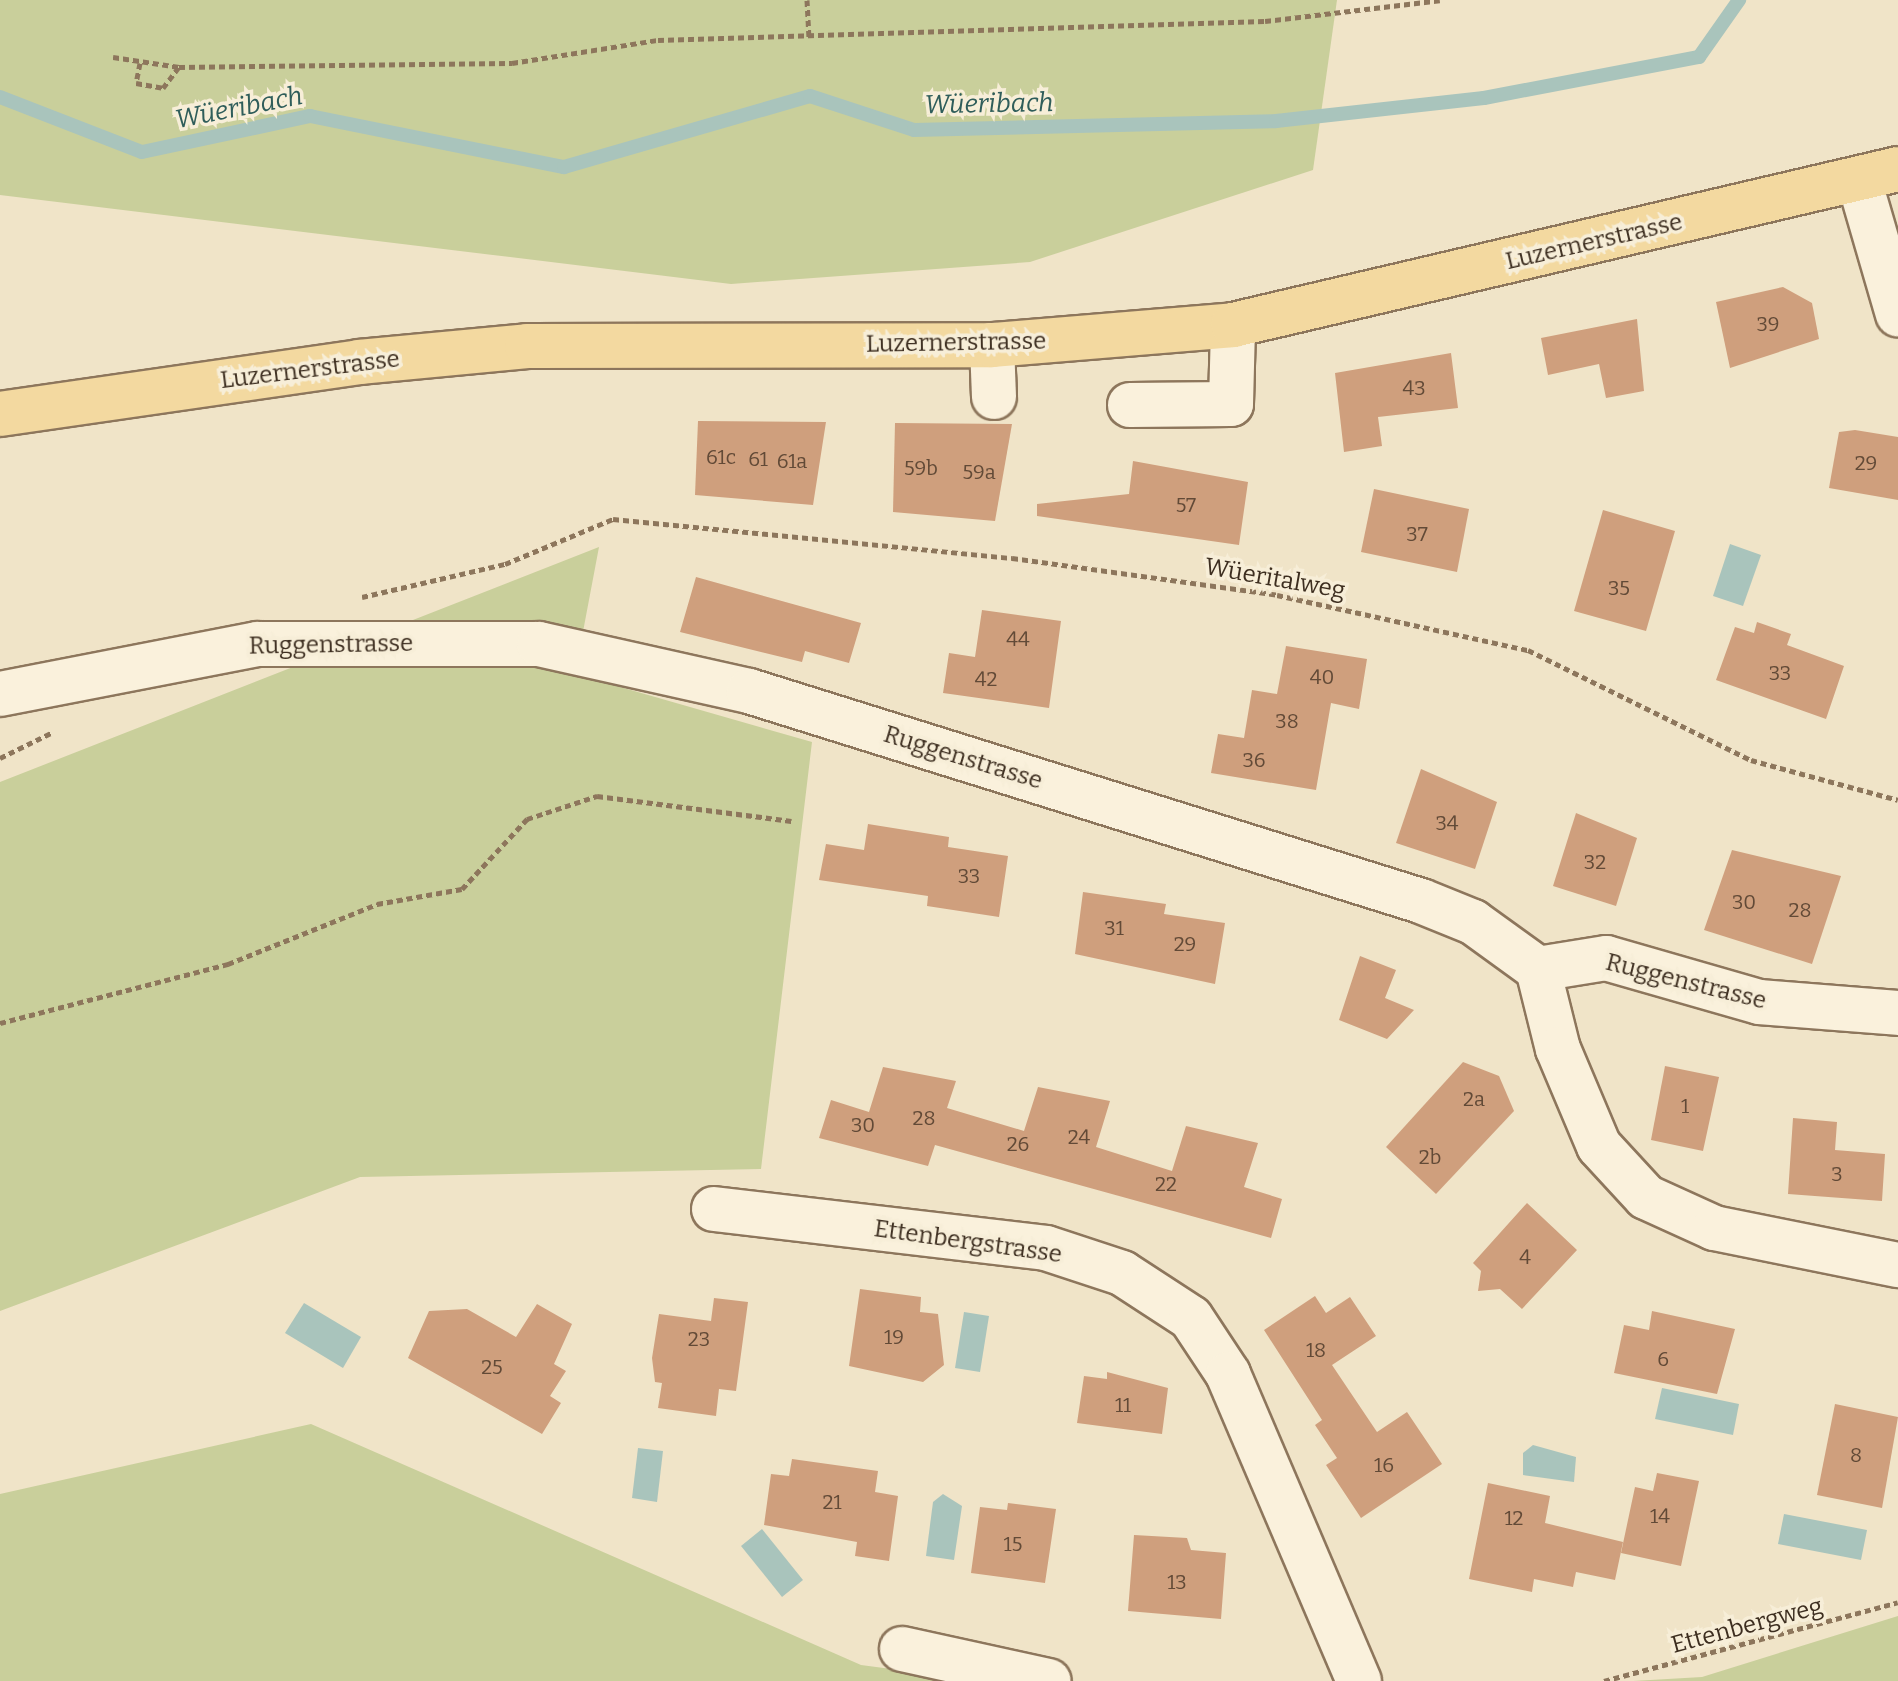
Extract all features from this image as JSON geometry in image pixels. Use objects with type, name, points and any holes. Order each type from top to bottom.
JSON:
[{"type":"main road","name":"Luzernerstrasse","points":[[0,414],[359,362],[527,346],[693,343],[992,345],[1233,325],[1879,174]]},
{"type":"street","points":[[1879,174],[1898,314]]},
{"type":"street","points":[[1130,405],[1231,404],[1233,325]]},
{"type":"street","points":[[992,345],[994,397]]},
{"type":"street","name":"Ruggenstrasse","points":[[0,694],[257,644],[539,644],[749,691],[1421,901],[1473,922],[1538,969],[1606,958],[1759,1002],[1898,1013]]},
{"type":"street","points":[[1538,969],[1558,1049],[1599,1146],[1646,1197],[1714,1228],[1898,1265]]},
{"type":"street","name":"Ettenbergstrasse","points":[[714,1209],[1046,1248],[1122,1273],[1191,1318],[1228,1374],[1359,1681]]},
{"type":"street","points":[[902,1649],[1049,1681]]},
{"type":"path","points":[[807,0],[809,37]]},
{"type":"path","points":[[113,57],[179,67],[512,63],[658,40],[1265,21],[1440,0]]},
{"type":"path","points":[[140,63],[136,83],[163,88],[179,67]]},
{"type":"path","name":"Wüeritalweg","points":[[349,600],[505,564],[613,519],[1012,558],[1291,598],[1528,650],[1751,760],[1898,800]]},
{"type":"path","points":[[0,1023],[228,964],[377,904],[462,889],[527,819],[597,796],[791,821]]},
{"type":"path","name":"Ettenbergweg","points":[[1604,1681],[1898,1602]]},
{"type":"green space","points":[[0,0],[1337,0],[1313,170],[1030,262],[731,284],[0,195]]},
{"type":"green space","points":[[599,547],[575,674],[812,742],[761,1169],[360,1177],[0,1311],[0,782]]},
{"type":"green space","points":[[311,1424],[861,1665],[982,1681],[0,1681],[0,1494]]},
{"type":"green space","points":[[1898,1616],[1898,1681],[1633,1681],[1702,1677]]},
{"type":"water","points":[[1730,544],[1761,555],[1743,606],[1713,596]]},
{"type":"water","points":[[304,1303],[361,1337],[343,1368],[285,1333]]},
{"type":"water","points":[[964,1312],[989,1316],[980,1372],[955,1368]]},
{"type":"water","points":[[1662,1388],[1739,1404],[1733,1435],[1655,1419]]},
{"type":"water","points":[[1533,1445],[1576,1457],[1574,1482],[1523,1475],[1523,1453]]},
{"type":"water","points":[[638,1448],[663,1451],[657,1502],[632,1498]]},
{"type":"water","points":[[943,1494],[962,1506],[954,1560],[926,1556],[933,1502]]},
{"type":"water","points":[[1784,1514],[1867,1530],[1861,1560],[1778,1544]]},
{"type":"water","points":[[762,1529],[803,1580],[782,1597],[741,1546]]},
{"type":"building","points":[[1783,287],[1812,303],[1819,339],[1730,368],[1716,302]]},
{"type":"building","points":[[1637,319],[1644,391],[1606,398],[1599,364],[1548,375],[1541,338]]},
{"type":"building","points":[[1451,353],[1458,408],[1378,417],[1382,446],[1344,452],[1335,373]]},
{"type":"building","points":[[698,421],[826,422],[813,505],[695,495]]},
{"type":"building","points":[[895,423],[1012,424],[995,521],[893,512]]},
{"type":"building","points":[[1855,430],[1898,437],[1898,500],[1829,488],[1839,432]]},
{"type":"building","points":[[1133,461],[1248,482],[1239,545],[1037,516],[1037,504],[1129,494]]},
{"type":"building","points":[[1374,489],[1469,509],[1457,572],[1361,552]]},
{"type":"building","points":[[1603,510],[1675,531],[1646,631],[1574,611]]},
{"type":"building","points":[[696,577],[861,623],[849,663],[805,651],[802,662],[680,632]]},
{"type":"building","points":[[982,610],[1061,621],[1049,708],[943,693],[949,653],[975,657]]},
{"type":"building","points":[[1757,622],[1791,634],[1787,645],[1844,666],[1826,719],[1716,680],[1735,627],[1754,633]]},
{"type":"building","points":[[1286,646],[1367,659],[1359,709],[1331,703],[1316,790],[1211,773],[1218,734],[1244,738],[1252,690],[1277,694]]},
{"type":"building","points":[[1421,769],[1497,802],[1475,869],[1396,843]]},
{"type":"building","points":[[1576,813],[1637,838],[1616,906],[1553,886]]},
{"type":"building","points":[[868,824],[949,837],[948,847],[1008,856],[999,917],[927,906],[928,896],[819,880],[826,844],[864,850]]},
{"type":"building","points":[[1732,850],[1841,876],[1812,964],[1704,930]]},
{"type":"building","points":[[1083,892],[1166,904],[1164,914],[1225,923],[1215,984],[1075,954]]},
{"type":"building","points":[[1360,956],[1396,970],[1385,998],[1414,1010],[1387,1039],[1339,1020]]},
{"type":"building","points":[[1463,1062],[1499,1076],[1514,1111],[1436,1194],[1386,1147]]},
{"type":"building","points":[[1665,1066],[1719,1077],[1703,1151],[1651,1140]]},
{"type":"building","points":[[883,1067],[956,1081],[947,1108],[1024,1131],[1038,1087],[1110,1101],[1096,1147],[1172,1171],[1186,1126],[1258,1143],[1244,1187],[1282,1199],[1271,1238],[935,1145],[928,1166],[819,1138],[831,1100],[869,1112]]},
{"type":"building","points":[[1793,1118],[1837,1122],[1835,1150],[1885,1154],[1882,1201],[1788,1194]]},
{"type":"building","points":[[1527,1203],[1577,1250],[1522,1309],[1500,1289],[1478,1291],[1481,1271],[1473,1263]]},
{"type":"building","points":[[860,1289],[921,1297],[920,1312],[938,1314],[944,1365],[923,1382],[849,1366]]},
{"type":"building","points":[[1315,1296],[1326,1313],[1350,1297],[1376,1336],[1332,1365],[1377,1432],[1407,1412],[1442,1464],[1361,1518],[1326,1465],[1337,1458],[1315,1425],[1322,1420],[1264,1330]]},
{"type":"building","points":[[714,1298],[748,1302],[736,1391],[719,1389],[716,1416],[658,1408],[662,1383],[655,1382],[652,1358],[659,1314],[711,1321]]},
{"type":"building","points":[[537,1304],[572,1324],[554,1364],[566,1371],[550,1396],[561,1403],[542,1434],[408,1358],[429,1311],[467,1309],[516,1337]]},
{"type":"building","points":[[1652,1311],[1735,1329],[1717,1394],[1614,1373],[1624,1325],[1649,1330]]},
{"type":"building","points":[[1107,1372],[1168,1388],[1162,1434],[1077,1423],[1084,1376],[1107,1379]]},
{"type":"building","points":[[1835,1404],[1898,1417],[1882,1508],[1817,1495]]},
{"type":"building","points":[[792,1459],[878,1471],[875,1492],[898,1496],[889,1561],[855,1556],[857,1542],[764,1525],[771,1474],[789,1476]]},
{"type":"building","points":[[1657,1473],[1699,1481],[1681,1566],[1621,1553],[1635,1487],[1653,1491]]},
{"type":"building","points":[[1488,1483],[1550,1496],[1545,1523],[1623,1542],[1615,1580],[1576,1572],[1573,1587],[1534,1579],[1532,1592],[1469,1579]]},
{"type":"building","points":[[1008,1503],[1056,1509],[1045,1583],[971,1573],[980,1507],[1007,1510]]},
{"type":"building","points":[[1134,1535],[1187,1538],[1191,1550],[1226,1553],[1221,1619],[1128,1611]]},
{"type":"waterway","name":"Wüeribach","points":[[0,97],[142,152],[310,116],[564,167],[810,96],[914,130],[1276,121],[1484,98],[1699,57],[1739,0]]}]
